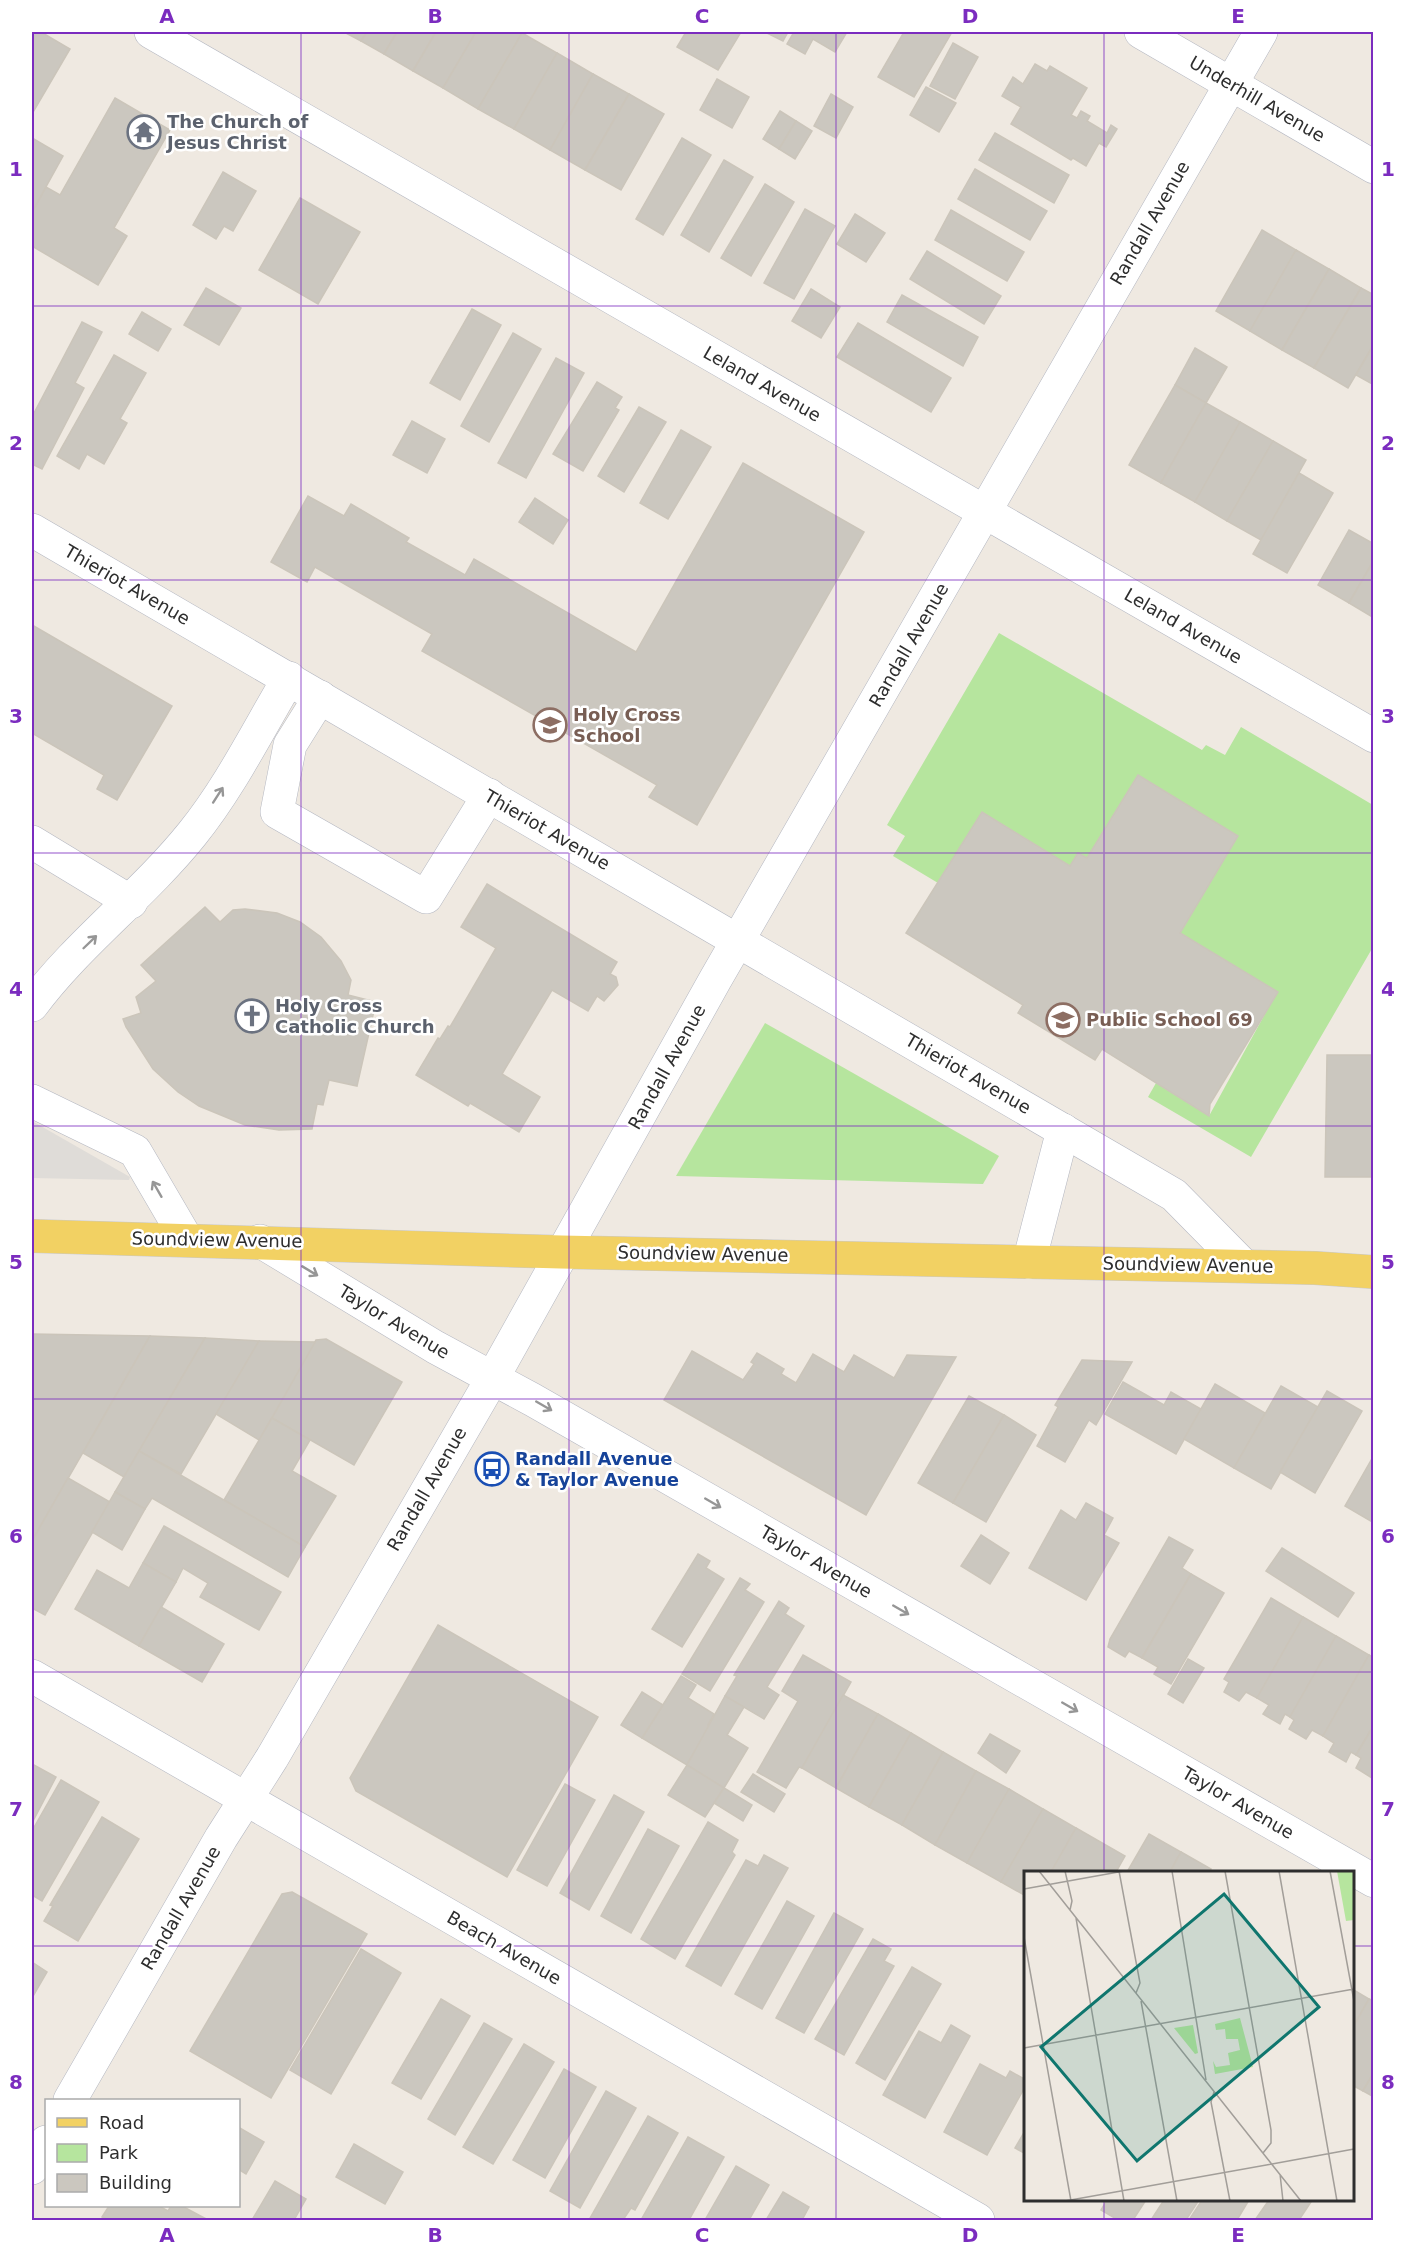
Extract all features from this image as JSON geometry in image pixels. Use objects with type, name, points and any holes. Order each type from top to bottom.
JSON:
[{"type":"main road","name":"Soundview Avenue","points":[[32,1236],[260,1241],[561,1252],[1244,1266],[1374,1272]]},
{"type":"street","name":"Leland Avenue","points":[[151,32],[1374,736]]},
{"type":"street","name":"Underhill Avenue","points":[[1141,32],[1374,167]]},
{"type":"street","name":"Randall Avenue","points":[[71,2099],[492,1379],[561,1252],[1261,32]]},
{"type":"street","name":"Thieriot Avenue","points":[[32,530],[1174,1194],[1244,1266]]},
{"type":"street","points":[[37,987],[131,902],[193,833],[256,738],[289,678]]},
{"type":"street","points":[[320,697],[290,746],[277,812],[426,897],[489,795]]},
{"type":"street","points":[[32,842],[131,902]]},
{"type":"street","points":[[32,1101],[135,1151],[187,1240]]},
{"type":"street","points":[[1029,1262],[1064,1130]]},
{"type":"street","name":"Taylor Avenue","points":[[260,1241],[492,1379],[533,1400],[1374,1881]]},
{"type":"street","name":"Beach Avenue","points":[[32,1676],[978,2220]]},
{"type":"street","points":[[32,2168],[45,2144]]},
{"type":"green space","points":[[999,633],[1202,750],[1206,745],[1225,755],[1241,727],[1373,805],[1373,947],[1251,1157],[1148,1097],[1156,1083],[1209,1116],[1277,992],[1180,933],[1238,836],[1138,775],[1087,858],[1078,853],[1070,866],[982,812],[938,883],[893,856],[905,836],[887,825]]},
{"type":"green space","points":[[765,1023],[999,1156],[983,1184],[676,1176]]},
{"type":"shaded area","points":[[32,1121],[130,1177],[129,1180],[32,1178]]},
{"type":"building","points":[[33,32],[41,32],[70,49],[32,114]]},
{"type":"building","points":[[344,32],[367,32],[361,41]]},
{"type":"building","points":[[367,32],[397,32],[384,54],[361,41]]},
{"type":"building","points":[[397,32],[436,32],[413,71],[384,54]]},
{"type":"building","points":[[436,32],[476,32],[443,88],[413,71]]},
{"type":"building","points":[[476,32],[522,33],[478,109],[443,88]]},
{"type":"building","points":[[686,32],[741,32],[718,70],[677,47]]},
{"type":"building","points":[[765,32],[788,32],[783,41]]},
{"type":"building","points":[[794,32],[847,32],[835,52],[813,39],[805,54],[787,44]]},
{"type":"building","points":[[904,32],[952,32],[914,97],[878,77]]},
{"type":"building","points":[[522,33],[557,53],[514,129],[478,109]]},
{"type":"building","points":[[953,43],[978,57],[955,99],[930,86]]},
{"type":"building","points":[[557,53],[593,74],[550,150],[514,129]]},
{"type":"building","points":[[1035,64],[1047,71],[1050,66],[1087,88],[1071,115],[1077,118],[1081,111],[1090,116],[1087,121],[1107,133],[1111,125],[1117,129],[1106,147],[1099,143],[1086,166],[1073,158],[1071,160],[1011,124],[1021,107],[1002,96],[1013,77],[1023,84]]},
{"type":"building","points":[[593,74],[629,94],[585,170],[550,150]]},
{"type":"building","points":[[717,79],[749,97],[732,128],[700,110]]},
{"type":"building","points":[[926,87],[956,103],[939,132],[910,115]]},
{"type":"building","points":[[629,94],[664,114],[621,190],[585,170]]},
{"type":"building","points":[[831,94],[853,107],[836,138],[814,126]]},
{"type":"building","points":[[115,98],[170,130],[114,228],[127,236],[98,285],[32,246],[32,212],[46,187],[60,195]]},
{"type":"building","points":[[780,111],[796,121],[779,149],[763,139]]},
{"type":"building","points":[[796,121],[812,131],[795,159],[779,149]]},
{"type":"building","points":[[995,133],[1069,175],[1054,203],[979,160]]},
{"type":"building","points":[[32,138],[63,156],[32,212]]},
{"type":"building","points":[[682,138],[711,155],[663,235],[636,219]]},
{"type":"building","points":[[724,160],[753,177],[709,252],[681,235]]},
{"type":"building","points":[[975,169],[1047,211],[1030,240],[958,199]]},
{"type":"building","points":[[223,172],[256,191],[233,231],[224,226],[216,239],[193,225]]},
{"type":"building","points":[[765,184],[794,202],[751,276],[721,258]]},
{"type":"building","points":[[300,198],[360,232],[318,304],[259,270]]},
{"type":"building","points":[[805,209],[835,226],[794,299],[764,283]]},
{"type":"building","points":[[951,210],[1024,252],[1007,281],[935,240]]},
{"type":"building","points":[[855,214],[885,233],[866,262],[837,244]]},
{"type":"building","points":[[1262,230],[1296,250],[1250,331],[1216,311]]},
{"type":"building","points":[[1296,250],[1329,269],[1282,350],[1250,331]]},
{"type":"building","points":[[927,251],[1001,296],[984,324],[910,279]]},
{"type":"building","points":[[1329,269],[1361,288],[1314,368],[1282,350]]},
{"type":"building","points":[[206,288],[241,308],[219,345],[184,325]]},
{"type":"building","points":[[1361,288],[1374,295],[1374,344],[1348,388],[1314,368]]},
{"type":"building","points":[[811,289],[840,307],[821,338],[792,321]]},
{"type":"building","points":[[902,295],[978,337],[963,366],[887,322]]},
{"type":"building","points":[[472,309],[501,325],[460,400],[430,383]]},
{"type":"building","points":[[142,312],[171,329],[158,351],[129,334]]},
{"type":"building","points":[[82,322],[102,332],[75,383],[84,388],[42,469],[32,464],[32,417]]},
{"type":"building","points":[[858,323],[951,378],[931,412],[837,357]]},
{"type":"building","points":[[513,333],[541,349],[489,442],[461,426]]},
{"type":"building","points":[[1374,344],[1374,385],[1356,375]]},
{"type":"building","points":[[1195,348],[1227,367],[1206,403],[1175,385]]},
{"type":"building","points":[[114,355],[146,373],[120,419],[127,423],[104,464],[87,454],[79,469],[57,456]]},
{"type":"building","points":[[556,358],[584,373],[526,478],[498,463]]},
{"type":"building","points":[[597,382],[622,397],[615,408],[619,410],[583,471],[553,454]]},
{"type":"building","points":[[1175,385],[1206,403],[1161,483],[1129,465]]},
{"type":"building","points":[[1206,403],[1240,422],[1195,502],[1161,483]]},
{"type":"building","points":[[639,407],[666,422],[624,492],[598,476]]},
{"type":"building","points":[[412,421],[445,439],[427,473],[393,455]]},
{"type":"building","points":[[1240,422],[1273,441],[1227,521],[1195,502]]},
{"type":"building","points":[[681,430],[711,447],[668,519],[640,503]]},
{"type":"building","points":[[1273,441],[1306,460],[1261,540],[1227,521]]},
{"type":"building","points":[[743,463],[864,532],[697,825],[649,797],[657,785],[422,651],[432,634],[315,567],[307,582],[271,562],[308,496],[344,516],[351,504],[409,538],[406,542],[465,575],[474,559],[636,652]]},
{"type":"building","points":[[1299,473],[1333,493],[1287,573],[1253,554]]},
{"type":"building","points":[[535,498],[568,520],[553,544],[519,522]]},
{"type":"building","points":[[1349,530],[1374,544],[1374,560],[1349,603],[1318,585]]},
{"type":"building","points":[[1374,560],[1374,618],[1349,603]]},
{"type":"building","points":[[32,625],[172,706],[117,800],[97,789],[104,775],[32,733]]},
{"type":"building","points":[[1138,775],[1238,836],[1180,933],[1278,992],[1210,1104],[1209,1116],[1102,1049],[1095,1060],[1018,1013],[1023,1005],[906,933],[982,812],[1070,866],[1078,853],[1087,858]]},
{"type":"building","points":[[487,884],[617,962],[610,974],[616,977],[618,985],[604,1001],[597,996],[588,1011],[552,990],[502,1074],[540,1097],[519,1132],[470,1103],[468,1106],[416,1075],[438,1038],[440,1039],[448,1026],[450,1027],[496,948],[461,927]]},
{"type":"building","name":"Holy Cross Catholic Church","points":[[205,907],[220,922],[233,910],[245,909],[277,913],[300,922],[321,937],[341,961],[351,980],[348,995],[376,1002],[357,1086],[329,1080],[323,1105],[317,1104],[312,1129],[279,1130],[245,1125],[199,1106],[178,1092],[153,1069],[126,1027],[123,1019],[141,1013],[136,997],[156,981],[141,965]]},
{"type":"building","points":[[1327,1055],[1374,1055],[1374,1177],[1325,1177]]},
{"type":"building","points":[[32,1334],[150,1336],[32,1541]]},
{"type":"building","points":[[150,1336],[205,1338],[124,1477],[83,1453]]},
{"type":"building","points":[[205,1338],[259,1341],[181,1474],[139,1451]]},
{"type":"building","points":[[326,1339],[402,1382],[354,1465],[272,1418],[316,1340]]},
{"type":"building","points":[[259,1341],[315,1342],[259,1440],[216,1414]]},
{"type":"building","points":[[692,1351],[743,1380],[754,1364],[751,1362],[757,1353],[784,1369],[781,1374],[796,1383],[813,1354],[844,1372],[854,1355],[894,1378],[907,1355],[956,1357],[866,1515],[664,1400]]},
{"type":"building","points":[[1082,1360],[1132,1362],[1096,1425],[1089,1420],[1065,1462],[1037,1446],[1058,1407],[1055,1405]]},
{"type":"building","points":[[1123,1382],[1164,1405],[1171,1392],[1201,1409],[1176,1454],[1105,1414]]},
{"type":"building","points":[[1215,1384],[1265,1413],[1234,1468],[1184,1439]]},
{"type":"building","points":[[1281,1386],[1318,1407],[1271,1489],[1234,1468]]},
{"type":"building","points":[[1327,1391],[1362,1411],[1315,1493],[1280,1472]]},
{"type":"building","points":[[969,1396],[1004,1415],[953,1503],[918,1483]]},
{"type":"building","points":[[1004,1415],[1036,1435],[986,1522],[953,1503]]},
{"type":"building","points":[[272,1418],[310,1440],[292,1471],[336,1496],[305,1547],[224,1500]]},
{"type":"building","points":[[139,1451],[305,1547],[288,1577],[152,1498],[145,1509],[115,1492]]},
{"type":"building","points":[[1374,1455],[1374,1523],[1345,1506]]},
{"type":"building","points":[[68,1478],[110,1502],[45,1615],[32,1608],[32,1541]]},
{"type":"building","points":[[115,1492],[145,1509],[122,1550],[92,1532]]},
{"type":"building","points":[[1086,1503],[1113,1518],[1104,1535],[1119,1543],[1086,1600],[1029,1568],[1061,1510],[1076,1520]]},
{"type":"building","points":[[164,1526],[281,1592],[259,1630],[200,1597],[208,1583],[183,1568],[176,1582],[143,1563]]},
{"type":"building","points":[[981,1535],[1009,1553],[990,1584],[961,1566]]},
{"type":"building","points":[[1169,1537],[1193,1550],[1182,1568],[1191,1574],[1142,1658],[1129,1651],[1125,1657],[1108,1647],[1110,1639]]},
{"type":"building","points":[[1282,1548],[1354,1593],[1338,1617],[1266,1571]]},
{"type":"building","points":[[698,1554],[710,1561],[706,1568],[724,1579],[682,1647],[652,1629]]},
{"type":"building","points":[[143,1563],[176,1582],[139,1646],[75,1609],[97,1570],[129,1588]]},
{"type":"building","points":[[1191,1574],[1224,1593],[1171,1684],[1154,1674],[1158,1667],[1142,1658]]},
{"type":"building","points":[[740,1578],[750,1584],[745,1590],[764,1602],[710,1691],[682,1674]]},
{"type":"building","points":[[1271,1598],[1303,1617],[1257,1698],[1246,1692],[1239,1701],[1224,1692],[1229,1682],[1224,1679]]},
{"type":"building","points":[[779,1601],[789,1608],[785,1614],[804,1626],[767,1687],[779,1695],[764,1719],[725,1696],[737,1676],[734,1675]]},
{"type":"building","points":[[161,1607],[224,1644],[202,1682],[139,1646]]},
{"type":"building","points":[[1303,1617],[1336,1636],[1290,1717],[1285,1714],[1280,1724],[1263,1714],[1269,1705],[1257,1698]]},
{"type":"building","points":[[438,1625],[598,1717],[507,1877],[356,1791],[350,1778]]},
{"type":"building","points":[[1336,1636],[1369,1655],[1323,1736],[1312,1730],[1306,1739],[1289,1729],[1294,1720],[1290,1717]]},
{"type":"building","points":[[803,1655],[851,1682],[802,1768],[799,1767],[786,1788],[757,1772],[798,1701],[782,1691]]},
{"type":"building","points":[[1369,1655],[1374,1658],[1374,1725],[1356,1755],[1351,1752],[1346,1762],[1329,1752],[1334,1743],[1323,1736]]},
{"type":"building","points":[[1188,1659],[1204,1668],[1183,1703],[1168,1694]]},
{"type":"building","points":[[681,1676],[696,1685],[688,1698],[714,1714],[708,1725],[710,1726],[687,1765],[642,1738]]},
{"type":"building","points":[[642,1692],[663,1705],[642,1738],[621,1725]]},
{"type":"building","points":[[843,1695],[878,1714],[836,1788],[802,1768]]},
{"type":"building","points":[[725,1696],[744,1707],[727,1735],[748,1748],[724,1788],[687,1765]]},
{"type":"building","points":[[878,1714],[911,1733],[869,1807],[836,1788]]},
{"type":"building","points":[[1374,1725],[1374,1776],[1372,1778],[1356,1768],[1361,1758],[1356,1755]]},
{"type":"building","points":[[911,1733],[943,1752],[902,1825],[869,1807]]},
{"type":"building","points":[[990,1734],[1020,1751],[1006,1773],[978,1753]]},
{"type":"building","points":[[943,1752],[976,1771],[935,1845],[902,1825]]},
{"type":"building","points":[[32,1764],[56,1777],[32,1823]]},
{"type":"building","points":[[687,1765],[724,1788],[705,1817],[668,1795]]},
{"type":"building","points":[[976,1771],[1009,1789],[967,1863],[935,1845]]},
{"type":"building","points":[[753,1774],[785,1794],[774,1812],[741,1792]]},
{"type":"building","points":[[61,1780],[99,1802],[42,1901],[32,1895],[32,1831]]},
{"type":"building","points":[[565,1784],[595,1800],[547,1886],[517,1870]]},
{"type":"building","points":[[724,1788],[752,1805],[743,1821],[714,1803]]},
{"type":"building","points":[[1009,1789],[1043,1809],[1001,1882],[967,1863]]},
{"type":"building","points":[[614,1795],[644,1812],[589,1910],[560,1893]]},
{"type":"building","points":[[1043,1809],[1076,1828],[1052,1871],[1024,1871],[1024,1895],[1001,1882]]},
{"type":"building","points":[[102,1817],[139,1839],[78,1941],[44,1921],[53,1906],[50,1905]]},
{"type":"building","points":[[708,1822],[738,1840],[732,1852],[735,1855],[675,1959],[641,1939]]},
{"type":"building","points":[[1076,1828],[1125,1856],[1117,1871],[1052,1871]]},
{"type":"building","points":[[648,1829],[679,1846],[631,1933],[601,1916]]},
{"type":"building","points":[[1149,1834],[1181,1852],[1171,1871],[1128,1871]]},
{"type":"building","points":[[1181,1852],[1211,1869],[1210,1871],[1171,1871]]},
{"type":"building","points":[[764,1855],[788,1868],[721,1986],[686,1966],[746,1860],[758,1866]]},
{"type":"building","points":[[292,1892],[367,1934],[271,2098],[190,2051],[282,1894]]},
{"type":"building","points":[[787,1901],[814,1916],[762,2009],[735,1994]]},
{"type":"building","points":[[834,1913],[863,1929],[804,2033],[776,2018]]},
{"type":"building","points":[[873,1939],[891,1949],[884,1961],[894,1966],[844,2055],[815,2039]]},
{"type":"building","points":[[361,1949],[401,1973],[331,2094],[290,2070]]},
{"type":"building","points":[[32,1962],[47,1972],[32,1998]]},
{"type":"building","points":[[912,1967],[941,1984],[885,2080],[856,2063]]},
{"type":"building","points":[[1354,1990],[1369,1999],[1354,2025]]},
{"type":"building","points":[[441,1999],[470,2016],[421,2099],[392,2083]]},
{"type":"building","points":[[1369,1999],[1374,2001],[1374,2072],[1363,2091],[1354,2086],[1354,2025]]},
{"type":"building","points":[[484,2023],[512,2039],[455,2135],[428,2119]]},
{"type":"building","points":[[951,2025],[970,2036],[925,2118],[883,2095],[919,2031],[941,2043]]},
{"type":"building","points":[[524,2044],[554,2062],[493,2164],[463,2147]]},
{"type":"building","points":[[980,2064],[1006,2078],[1010,2071],[1024,2079],[1024,2089],[987,2155],[944,2132]]},
{"type":"building","points":[[564,2069],[596,2087],[545,2178],[513,2160]]},
{"type":"building","points":[[1374,2072],[1374,2097],[1363,2091]]},
{"type":"building","points":[[606,2091],[636,2108],[580,2208],[550,2191]]},
{"type":"building","points":[[648,2116],[678,2133],[635,2210],[631,2208],[623,2220],[589,2220]]},
{"type":"building","points":[[240,2128],[264,2142],[246,2174],[240,2170]]},
{"type":"building","points":[[1024,2132],[1024,2153],[1015,2148]]},
{"type":"building","points":[[688,2137],[724,2157],[689,2220],[641,2220]]},
{"type":"building","points":[[354,2144],[403,2172],[385,2204],[336,2177]]},
{"type":"building","points":[[736,2166],[769,2185],[749,2220],[705,2220]]},
{"type":"building","points":[[275,2181],[306,2199],[294,2220],[252,2220]]},
{"type":"building","points":[[783,2192],[809,2207],[802,2220],[766,2220]]},
{"type":"building","points":[[1106,2201],[1145,2201],[1133,2220],[1118,2220],[1101,2210]]},
{"type":"building","points":[[1163,2201],[1198,2201],[1186,2220],[1151,2220]]},
{"type":"building","points":[[1201,2201],[1248,2201],[1237,2220],[1189,2220]]},
{"type":"building","points":[[1268,2201],[1311,2202],[1299,2220],[1255,2220]]},
{"type":"building","points":[[108,2207],[161,2207],[168,2211],[170,2207],[184,2207],[208,2220],[108,2220],[102,2217]]},
{"type":"place","name":"The Church of Jesus Christ","points":[[144,132]]},
{"type":"place","name":"Holy Cross School","points":[[550,725]]},
{"type":"place","name":"Holy Cross Catholic Church","points":[[252,1016]]},
{"type":"place","name":"Public School 69","points":[[1063,1020]]},
{"type":"place","name":"Randall Avenue & Taylor Avenue","points":[[492,1469]]}]
